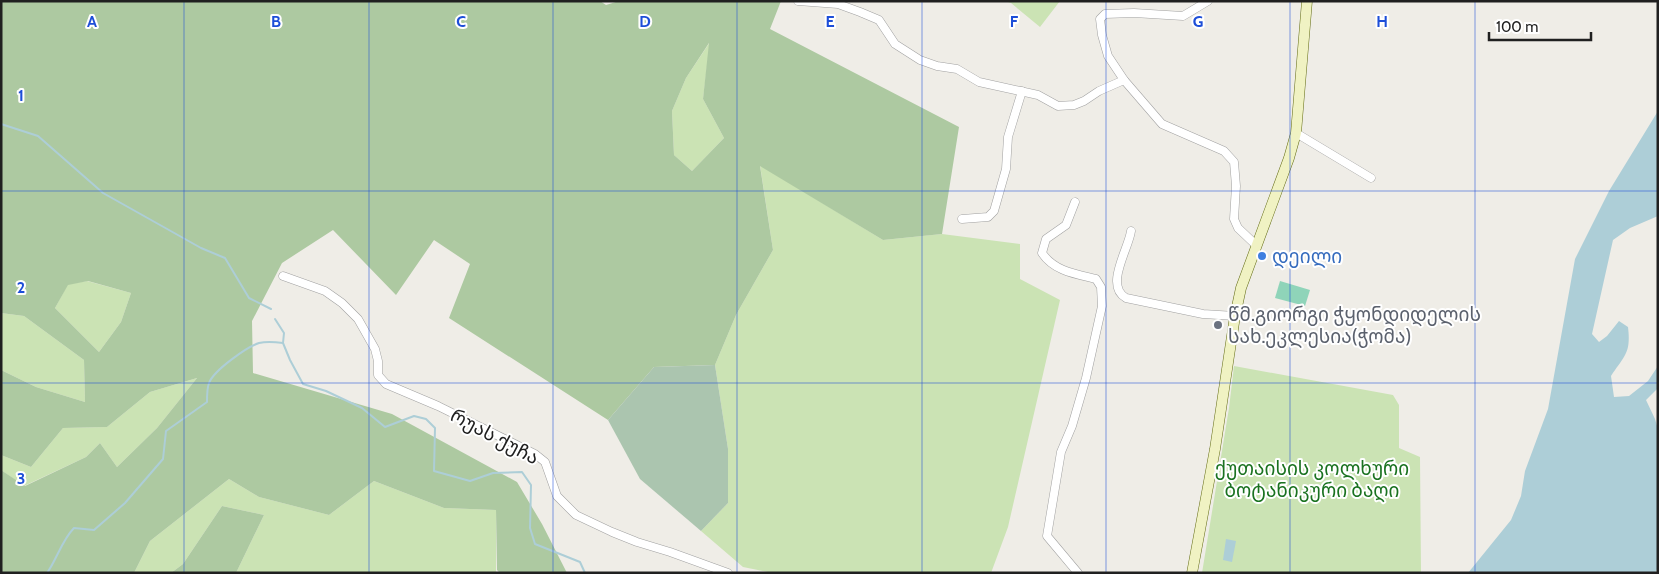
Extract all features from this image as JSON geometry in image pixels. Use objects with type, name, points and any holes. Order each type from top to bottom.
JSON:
[{"type":"main road","points":[[1192,573],[1215,449],[1226,362],[1241,288],[1289,158],[1296,133],[1307,1]]},
{"type":"street","points":[[798,1],[838,4],[860,12],[879,20],[895,44],[920,60],[937,66],[957,69],[979,82],[1038,95],[1058,106],[1074,105],[1084,101],[1099,90],[1124,80]]},
{"type":"street","points":[[1208,1],[1182,16],[1134,13],[1104,14],[1100,19],[1102,35],[1108,56],[1124,80],[1162,124],[1224,151],[1234,162],[1236,186],[1234,219],[1238,228],[1256,245]]},
{"type":"street","points":[[962,219],[988,217],[994,211],[1006,169],[1008,137],[1022,91]]},
{"type":"street","points":[[1296,133],[1371,178]]},
{"type":"street","points":[[1075,202],[1066,225],[1046,239],[1042,253],[1048,262],[1070,273],[1096,279],[1102,287],[1102,306],[1084,386],[1062,452],[1047,536],[1078,573]]},
{"type":"street","points":[[1131,230],[1122,258],[1117,285],[1121,296],[1203,314],[1235,316]]},
{"type":"street","name":"რუას ქუჩა","points":[[282,276],[325,290],[358,319],[376,349],[378,375],[386,384],[438,406],[525,448],[545,462],[557,496],[576,515],[629,539],[728,573]]},
{"type":"green space","points":[[1,1],[600,1],[606,5],[619,1],[781,1],[770,29],[959,127],[942,234],[883,240],[760,166],[773,250],[736,315],[715,365],[654,367],[608,420],[449,318],[470,264],[434,240],[396,295],[333,230],[282,263],[252,321],[253,373],[392,414],[517,482],[542,524],[567,573],[500,573],[497,570],[496,510],[444,508],[374,481],[329,515],[259,497],[229,479],[150,541],[134,573],[1,573],[1,470],[25,486],[86,457],[100,443],[117,467],[157,428],[197,378],[150,392],[107,427],[63,428],[31,467],[1,455],[1,370],[36,387],[85,402],[84,360],[24,316],[1,313]],"holes":[[[709,43],[703,99],[724,138],[692,171],[674,155],[672,111],[686,78]],[[88,281],[131,293],[121,322],[99,352],[55,308],[68,285]]]},
{"type":"green space","points":[[1005,1],[1060,1],[1040,27],[1011,3]]},
{"type":"green space","points":[[710,42],[703,99],[724,138],[692,171],[674,155],[672,111],[686,78]]},
{"type":"green space","points":[[760,165],[883,240],[942,234],[1020,244],[1020,279],[1060,300],[1008,527],[991,573],[773,573],[743,567],[701,531],[728,503],[728,449],[715,365],[736,315],[773,250]]},
{"type":"green space","points":[[87,281],[131,293],[121,322],[99,352],[55,308],[68,284]]},
{"type":"green space","points":[[1280,281],[1310,290],[1305,306],[1275,298]]},
{"type":"green space","points":[[1,313],[24,316],[84,360],[85,402],[36,387],[1,370]]},
{"type":"green space","points":[[715,365],[728,449],[728,503],[701,531],[640,479],[608,420],[654,367]]},
{"type":"green space","name":"ქუთაისის კოლხური ბოტანიკური ბაღი","points":[[1234,366],[1393,395],[1399,405],[1399,448],[1420,457],[1421,573],[1202,573]]},
{"type":"green space","points":[[197,378],[157,428],[117,467],[100,443],[86,457],[24,486],[1,470],[1,455],[31,467],[63,428],[107,427],[150,392]]},
{"type":"green space","points":[[229,479],[259,497],[329,515],[374,481],[444,508],[496,510],[496,573],[236,573],[264,515],[222,506],[183,564],[171,573],[134,573],[150,541]]},
{"type":"green space","points":[[222,506],[264,515],[236,573],[171,573],[183,564]]},
{"type":"water","points":[[1658,111],[1658,216],[1630,228],[1613,240],[1592,334],[1599,342],[1607,336],[1619,321],[1628,327],[1628,348],[1611,376],[1614,397],[1629,396],[1648,381],[1658,366],[1658,388],[1646,400],[1658,429],[1658,567],[1655,573],[1468,573],[1511,520],[1521,496],[1525,471],[1548,409],[1575,259],[1609,191]]},
{"type":"water","points":[[1226,539],[1236,541],[1232,562],[1223,560]]},
{"type":"waterway","points":[[1,124],[38,136],[103,193],[201,248],[225,258],[249,298],[271,309]]},
{"type":"waterway","points":[[275,319],[284,333],[283,343]]},
{"type":"waterway","points":[[47,573],[66,538],[74,528],[94,530],[125,503],[163,459],[166,431],[207,402],[209,383],[217,372],[247,349],[259,343],[268,342],[283,343],[303,384],[326,391],[362,408],[385,427],[414,416],[426,419],[435,428],[434,471],[470,481],[493,473],[522,472],[531,485],[530,528],[535,544],[580,562],[585,573]]},
{"type":"place","name":"დეილი","points":[[1262,256]]},
{"type":"place","name":"წმ.გიორგი ჭყონდიდელის სახ.ეკლესია(ჭომა)","points":[[1218,325]]}]
